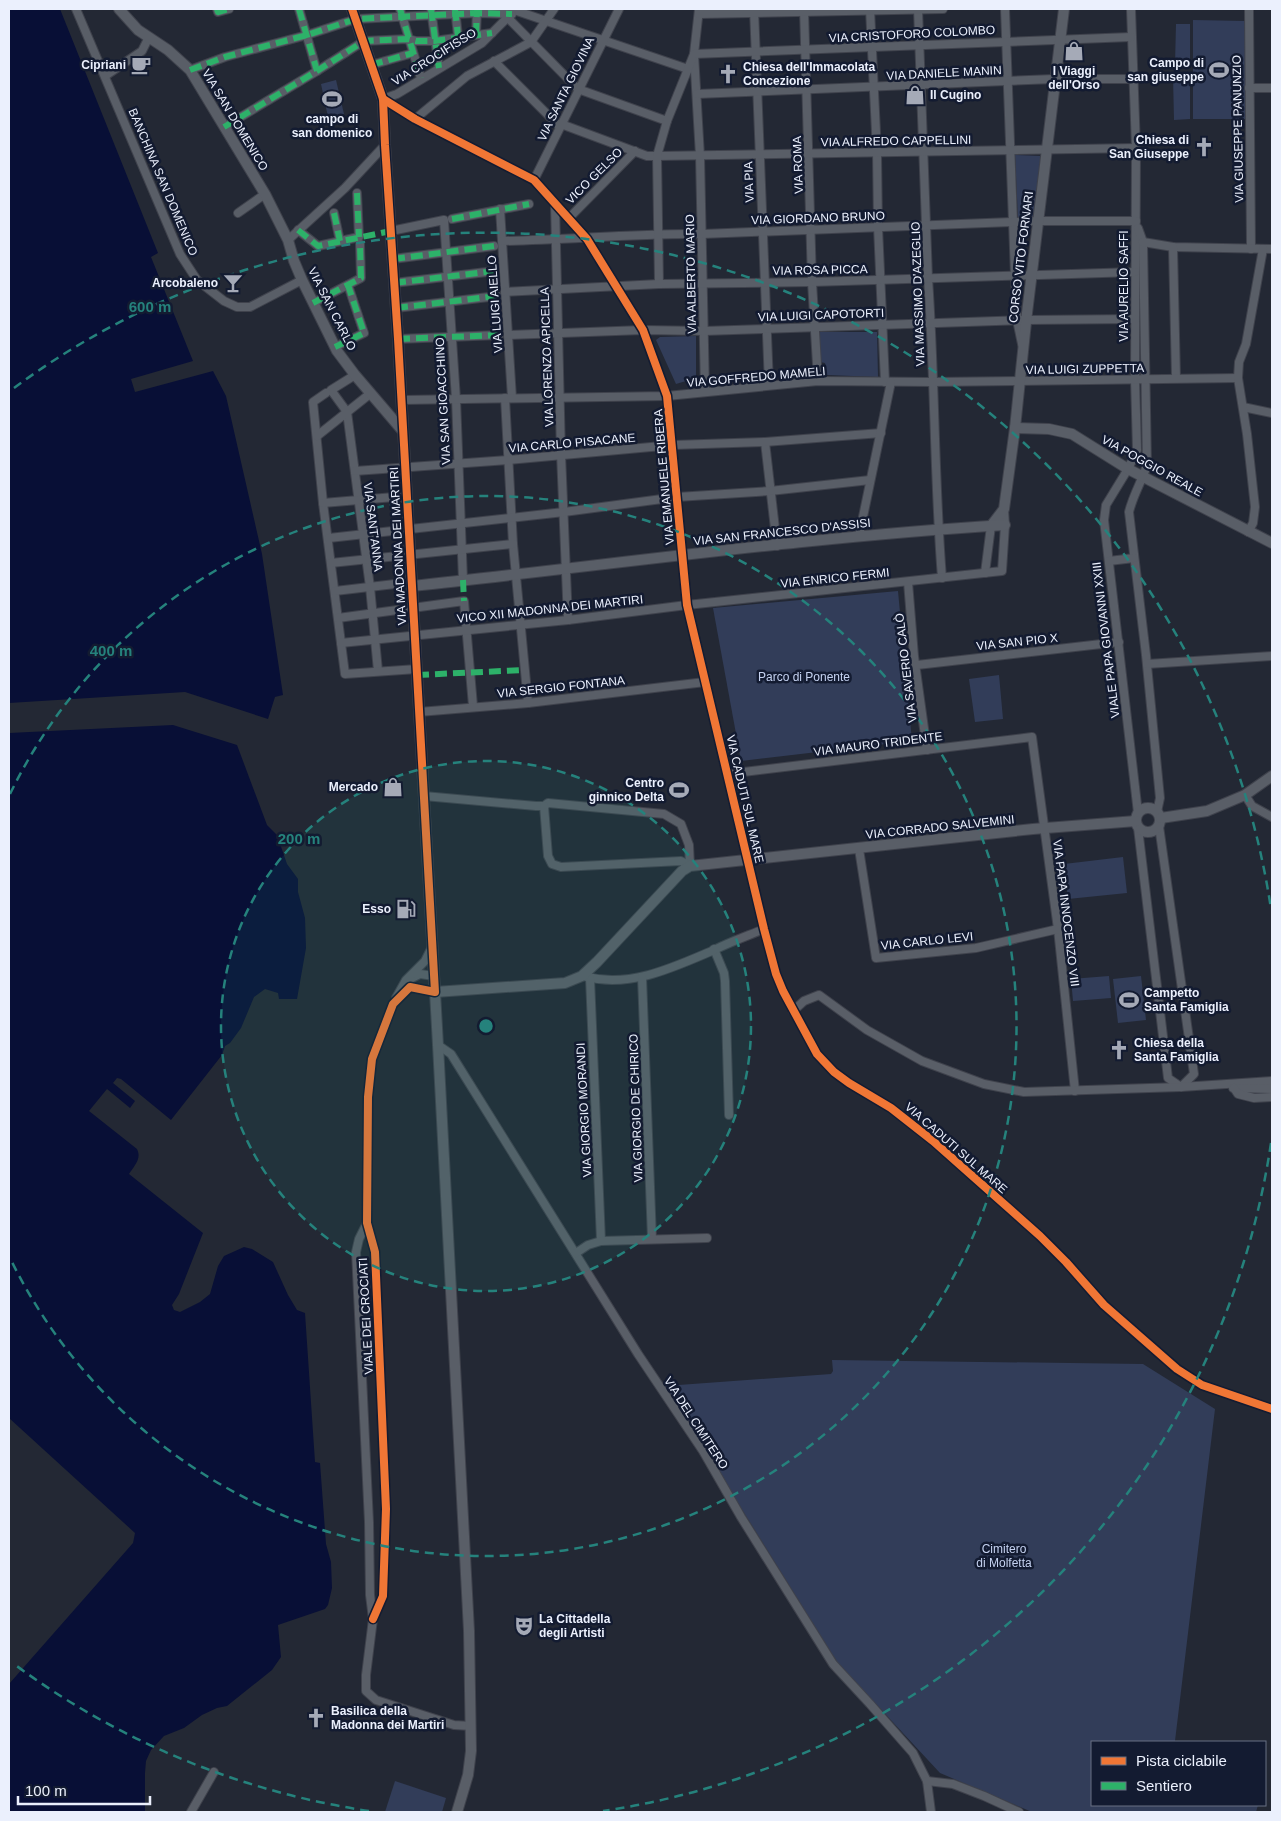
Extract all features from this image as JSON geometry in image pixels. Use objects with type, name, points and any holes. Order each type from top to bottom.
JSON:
[{"type":"street","name":"BANCHINA SAN DOMENICO","points":[[76,9],[180,254],[197,280],[224,301],[237,307],[250,307],[302,280]]},
{"type":"street","name":"VIA SAN DOMENICO","points":[[119,9],[127,19],[168,50],[190,70],[265,194],[288,240]]},
{"type":"street","points":[[217,9],[218,12],[229,9]]},
{"type":"street","points":[[299,9],[318,71]]},
{"type":"street","name":"VIA MADONNA DEI MARTIRI","points":[[352,9],[383,99],[402,400],[402,430],[438,1044],[469,1631],[471,1726],[469,1767],[459,1810]]},
{"type":"street","points":[[400,9],[421,78]]},
{"type":"street","points":[[415,119],[467,76],[530,42],[554,9]]},
{"type":"street","name":"VIA SANTA GIOVINA","points":[[534,180],[619,9]]},
{"type":"street","points":[[859,536],[881,433],[888,382],[880,280],[877,153],[870,9]]},
{"type":"street","name":"VIA MASSIMO D'AZEGLIO","points":[[918,9],[938,529],[942,578]]},
{"type":"street","points":[[659,284],[657,156],[666,121],[694,54],[698,10],[944,9]]},
{"type":"street","points":[[1005,9],[1015,275],[1022,320]]},
{"type":"street","name":"CORSO VITO FORNARI","points":[[1002,571],[1005,525],[1004,509],[1023,350],[1022,320],[1033,275],[1054,80],[1064,9]]},
{"type":"street","name":"VIA AURELIO SAFFI","points":[[1128,469],[1137,450],[1134,379],[1136,148],[1131,9]]},
{"type":"street","name":"VIA GIUSEPPE PANUNZIO","points":[[1249,9],[1251,249]]},
{"type":"street","name":"VIA ROMA","points":[[804,10],[810,154],[812,282],[818,381]]},
{"type":"street","points":[[190,70],[225,57],[307,35],[356,19],[402,18],[431,12],[456,11],[512,13],[546,22],[688,69]]},
{"type":"street","points":[[456,11],[458,36]]},
{"type":"street","points":[[476,35],[477,11]]},
{"type":"street","name":"VIA PIA","points":[[754,11],[769,385]]},
{"type":"street","points":[[431,12],[439,68]]},
{"type":"street","points":[[512,13],[530,42],[578,89],[666,121]]},
{"type":"street","name":"VIA CROCIFISSO","points":[[383,99],[397,94],[482,43],[512,13]]},
{"type":"street","points":[[224,127],[364,41],[408,39],[434,41],[458,36],[492,33]]},
{"type":"street","points":[[106,76],[142,51],[149,37]]},
{"type":"street","name":"VIA CRISTOFORO COLOMBO","points":[[694,54],[1131,37]]},
{"type":"street","points":[[371,65],[413,53]]},
{"type":"street","name":"VIA ALBERTO MARIO","points":[[694,54],[700,156],[705,392]]},
{"type":"street","points":[[494,61],[561,125]]},
{"type":"street","name":"VIA DANIELE MANIN","points":[[697,94],[1054,80],[1133,79]]},
{"type":"street","points":[[1249,88],[1272,88]]},
{"type":"street","points":[[383,99],[415,119],[534,180]]},
{"type":"street","name":"VIA ALFREDO CAPPELLINI","points":[[561,125],[647,156],[1136,148]]},
{"type":"street","points":[[288,240],[346,188],[385,145]]},
{"type":"street","name":"VICO GELSO","points":[[569,218],[635,151]]},
{"type":"street","name":"VIA EMANUELE RIBERA","points":[[534,180],[587,239],[644,330],[668,396],[683,556]]},
{"type":"street","points":[[238,214],[265,194]]},
{"type":"street","points":[[298,230],[318,246],[359,237],[357,194]]},
{"type":"street","points":[[391,231],[529,204]]},
{"type":"street","name":"VIA LORENZO APICELLA","points":[[555,204],[561,454],[568,620]]},
{"type":"street","name":"VIA LUIGI AIELLO","points":[[500,209],[508,335],[508,460],[513,544],[528,702]]},
{"type":"street","points":[[334,213],[340,241]]},
{"type":"street","name":"VIA SAN GIOACCHINO","points":[[448,220],[446,252],[456,399],[463,580]]},
{"type":"street","name":"VIA GIORDANO BRUNO","points":[[502,241],[1039,221],[1136,221]]},
{"type":"street","name":"VIA AURELIO SAFFI","points":[[1136,221],[1143,242],[1147,465],[1143,478]]},
{"type":"street","name":"VIA SAN CARLO","points":[[288,240],[302,280],[335,348],[355,375],[402,430]]},
{"type":"street","points":[[1143,242],[1173,247],[1272,249]]},
{"type":"street","points":[[313,303],[362,278],[360,244]]},
{"type":"street","points":[[393,258],[494,246]]},
{"type":"street","points":[[1173,247],[1176,378]]},
{"type":"street","points":[[1248,532],[1253,523],[1255,507],[1238,378],[1239,362],[1246,344],[1263,249]]},
{"type":"street","points":[[394,283],[495,271]]},
{"type":"street","name":"VIA ROSA PICCA","points":[[505,292],[659,284],[812,282],[1136,272]]},
{"type":"street","points":[[335,348],[364,333],[348,285]]},
{"type":"street","points":[[396,308],[497,296]]},
{"type":"street","name":"VIA LUIGI CAPOTORTI","points":[[508,335],[1135,318]]},
{"type":"street","points":[[398,340],[499,335]]},
{"type":"street","points":[[355,375],[313,402],[318,436],[323,503],[345,674],[417,669]]},
{"type":"street","name":"VIA LUIGI ZUPPETTA","points":[[932,382],[1238,378]]},
{"type":"street","name":"VIA GOFFREDO MAMELI","points":[[402,400],[668,396],[818,381],[932,382]]},
{"type":"street","name":"VIA SANT'ANNA","points":[[329,392],[347,412],[370,587],[378,671]]},
{"type":"street","points":[[318,436],[371,393]]},
{"type":"street","points":[[1243,407],[1272,413]]},
{"type":"street","name":"VIA POGGIO REALE","points":[[1015,428],[1048,429],[1072,434],[1143,478],[1272,544]]},
{"type":"street","name":"VIA CARLO PISACANE","points":[[355,471],[508,460],[673,445],[766,442],[881,433]]},
{"type":"street","points":[[766,442],[777,546]]},
{"type":"street","name":"VIALE PAPA GIOVANNI XXIII","points":[[1128,469],[1104,510],[1168,1078],[1181,1087]]},
{"type":"street","points":[[1143,478],[1132,498],[1129,512],[1147,664],[1160,798],[1159,818],[1157,830],[1149,833],[1145,832],[1138,820],[1148,808],[1159,818],[1194,1074],[1181,1087]]},
{"type":"street","points":[[328,538],[564,512],[677,497],[770,491],[870,480]]},
{"type":"street","points":[[323,503],[406,496]]},
{"type":"street","name":"CORSO VITO FORNARI","points":[[991,526],[1004,509]]},
{"type":"street","name":"VIA SAN FRANCESCO D'ASSISI","points":[[412,584],[859,536],[1005,525]]},
{"type":"street","points":[[985,573],[991,526]]},
{"type":"street","points":[[331,563],[513,544]]},
{"type":"street","name":"VIA CADUTI SUL MARE","points":[[683,556],[687,605],[776,974],[793,1011],[817,1054],[848,1084],[891,1108],[933,1140],[1046,1242],[1104,1305],[1177,1369],[1202,1385],[1272,1409]]},
{"type":"street","points":[[1109,561],[1134,558]]},
{"type":"street","name":"VIA ENRICO FERMI","points":[[687,605],[1002,571]]},
{"type":"street","name":"VIA SAVERIO CALÒ","points":[[908,582],[914,656],[917,665],[927,750]]},
{"type":"street","points":[[335,591],[412,584]]},
{"type":"street","points":[[338,618],[464,601],[472,706]]},
{"type":"street","name":"VICO XII MADONNA DEI MARTIRI","points":[[341,643],[568,620],[687,605]]},
{"type":"street","name":"VIA SAN PIO X","points":[[917,665],[1119,642]]},
{"type":"street","points":[[1147,664],[1272,656]]},
{"type":"street","name":"VIA SERGIO FONTANA","points":[[419,712],[706,682]]},
{"type":"street","name":"VIA MAURO TRIDENTE","points":[[727,774],[1032,738]]},
{"type":"street","name":"VIA PAPA INNOCENZO VIII","points":[[1032,738],[1058,928],[1075,1091]]},
{"type":"street","points":[[1159,818],[1207,811],[1245,794],[1272,776]]},
{"type":"street","points":[[1245,794],[1252,806],[1272,817]]},
{"type":"street","points":[[424,796],[544,806],[548,803],[664,814],[681,824],[689,845],[690,866]]},
{"type":"street","points":[[544,806],[548,856],[552,864],[561,867],[681,861],[690,866]]},
{"type":"street","name":"VIA CORRADO SALVEMINI","points":[[690,866],[1043,828],[1138,820]]},
{"type":"street","name":"VIA CARLO LEVI","points":[[859,849],[876,958],[976,948],[1058,928]]},
{"type":"street","points":[[586,977],[597,962],[682,871],[690,866]]},
{"type":"street","points":[[435,992],[565,983],[586,977],[599,980],[620,980],[642,977],[680,964],[764,929]]},
{"type":"street","points":[[393,1004],[404,983],[425,961],[432,947]]},
{"type":"street","points":[[714,949],[724,972],[725,982],[729,1115]]},
{"type":"street","points":[[404,983],[420,974],[434,976]]},
{"type":"street","name":"VIA GIORGIO MORANDI","points":[[586,977],[601,1241]]},
{"type":"street","name":"VIA GIORGIO DE CHIRICO","points":[[642,977],[652,1239]]},
{"type":"street","name":"VIALE DEI CROCIATI","points":[[373,1620],[383,1596],[386,1509],[375,1252],[367,1223],[367,1139],[372,1059],[393,1004],[410,987],[435,992]]},
{"type":"street","points":[[793,1011],[804,1001],[819,995],[867,1030],[922,1061],[984,1084],[1024,1092],[1181,1087],[1254,1086],[1272,1088]]},
{"type":"street","name":"VIA DEL CIMITERO","points":[[438,1044],[451,1054],[638,1354],[703,1451],[741,1518],[816,1634],[833,1664],[913,1753],[927,1781],[931,1812]]},
{"type":"street","points":[[1181,1087],[1234,1088],[1272,1082]]},
{"type":"street","points":[[1234,1088],[1238,1094],[1254,1098],[1272,1097]]},
{"type":"street","name":"VIALE DEI CROCIATI","points":[[367,1223],[356,1252],[369,1522],[370,1595],[373,1620],[366,1675],[366,1691],[376,1700],[454,1725],[471,1726]]},
{"type":"street","points":[[576,1253],[588,1245],[601,1241],[707,1238]]},
{"type":"street","points":[[191,1812],[214,1772]]},
{"type":"street","points":[[927,1781],[953,1784],[1019,1812]]},
{"type":"green space","name":"Campo di san giuseppe","points":[[1193,20],[1246,21],[1246,119],[1193,119]]},
{"type":"green space","points":[[1176,24],[1190,24],[1190,65],[1175,65]]},
{"type":"green space","points":[[1173,76],[1190,76],[1190,119],[1174,120]]},
{"type":"green space","name":"campo di san domenico","points":[[336,80],[344,114],[328,117],[321,84]]},
{"type":"green space","points":[[1015,155],[1041,156],[1033,219],[1018,219]]},
{"type":"green space","points":[[819,332],[877,332],[878,377],[827,375],[825,363],[820,362]]},
{"type":"green space","points":[[696,336],[696,378],[676,384],[656,340],[660,337]]},
{"type":"green space","name":"Parco di Ponente","points":[[898,591],[912,741],[741,761],[713,608]]},
{"type":"green space","points":[[999,675],[1003,719],[975,722],[969,679]]},
{"type":"green space","points":[[1123,857],[1127,893],[1068,899],[1064,864]]},
{"type":"green space","name":"Campetto Santa Famiglia","points":[[1109,976],[1111,998],[1073,1001],[1071,979]]},
{"type":"green space","name":"Campetto Santa Famiglia","points":[[1141,976],[1146,1020],[1118,1023],[1113,979]]},
{"type":"green space","name":"Cimitero di Molfetta","points":[[832,1360],[1143,1364],[1215,1409],[1175,1741],[1091,1741],[1091,1806],[1258,1806],[1256,1812],[1032,1812],[940,1773],[837,1662],[665,1386],[831,1374],[833,1371]]},
{"type":"green space","points":[[395,1781],[446,1798],[442,1812],[385,1812]]},
{"type":"shaded area","points":[[9,9],[60,9],[158,253],[151,257],[193,361],[131,379],[135,392],[213,371],[226,396],[262,554],[283,695],[275,697],[268,719],[185,692],[9,703]]},
{"type":"shaded area","points":[[173,725],[237,745],[267,825],[277,835],[287,864],[298,879],[298,892],[305,918],[306,948],[297,999],[279,999],[278,993],[265,989],[254,997],[241,1028],[230,1043],[225,1046],[222,1055],[171,1120],[121,1079],[117,1078],[113,1083],[135,1101],[130,1108],[107,1089],[89,1111],[137,1149],[139,1156],[129,1174],[203,1233],[179,1294],[172,1305],[174,1310],[180,1312],[200,1302],[210,1294],[218,1266],[224,1256],[244,1247],[252,1249],[273,1262],[297,1310],[305,1313],[315,1462],[320,1463],[326,1544],[331,1562],[332,1588],[328,1605],[325,1609],[278,1625],[281,1657],[272,1670],[227,1706],[217,1708],[202,1715],[184,1728],[164,1736],[151,1750],[146,1761],[145,1812],[9,1812],[9,1684],[133,1543],[135,1533],[9,1418],[9,733]]},
{"type":"marked path","points":[[217,9],[218,12],[229,9]]},
{"type":"marked path","points":[[299,9],[317,71]]},
{"type":"marked path","points":[[400,9],[421,78]]},
{"type":"marked path","points":[[431,9],[439,68]]},
{"type":"marked path","points":[[455,9],[458,36]]},
{"type":"marked path","points":[[476,35],[477,9]]},
{"type":"marked path","points":[[190,70],[225,57],[307,35],[356,19],[477,13],[512,14]]},
{"type":"marked path","points":[[224,127],[364,41],[408,39],[434,41],[492,33]]},
{"type":"marked path","points":[[371,65],[413,53]]},
{"type":"marked path","points":[[357,193],[359,237]]},
{"type":"marked path","points":[[452,219],[529,204]]},
{"type":"marked path","points":[[334,213],[340,241]]},
{"type":"marked path","points":[[298,230],[318,246],[391,231]]},
{"type":"marked path","points":[[313,303],[361,278],[360,244]]},
{"type":"marked path","points":[[393,259],[494,246]]},
{"type":"marked path","points":[[394,283],[495,271]]},
{"type":"marked path","points":[[335,347],[364,333],[348,285]]},
{"type":"marked path","points":[[396,308],[497,296]]},
{"type":"marked path","points":[[398,339],[499,335]]},
{"type":"marked path","points":[[463,580],[464,601]]},
{"type":"marked path","points":[[417,675],[524,670]]},
{"type":"cycle path","points":[[352,9],[383,99],[435,992],[410,987],[393,1004],[372,1059],[368,1097],[367,1223],[375,1252],[386,1509],[383,1596],[373,1619]]},
{"type":"cycle path","points":[[383,99],[415,119],[534,180],[587,239],[643,330],[667,396],[687,605],[764,929],[776,974],[783,991],[817,1054],[834,1072],[891,1108],[933,1141],[1040,1236],[1104,1305],[1177,1369],[1202,1385],[1272,1409]]},
{"type":"place","name":"I Viaggi dell'Orso","points":[[1074,51]]},
{"type":"place","name":"Cipriani","points":[[141,65]]},
{"type":"place","name":"Campo di san giuseppe","points":[[1219,70]]},
{"type":"place","name":"Chiesa dell'Immacolata Concezione","points":[[728,74]]},
{"type":"place","name":"Il Cugino","points":[[915,95]]},
{"type":"place","name":"campo di san domenico","points":[[332,99]]},
{"type":"place","name":"Chiesa di San Giuseppe","points":[[1204,147]]},
{"type":"place","name":"Arcobaleno","points":[[233,283]]},
{"type":"place","name":"Mercado","points":[[393,787]]},
{"type":"place","name":"Centro ginnico Delta","points":[[679,790]]},
{"type":"place","name":"Esso","points":[[406,909]]},
{"type":"place","name":"Campetto Santa Famiglia","points":[[1129,1000]]},
{"type":"place","name":"Chiesa della Santa Famiglia","points":[[1119,1050]]},
{"type":"place","name":"La Cittadella degli Artisti","points":[[524,1626]]},
{"type":"place","name":"Basilica della Madonna dei Martiri","points":[[316,1718]]}]
